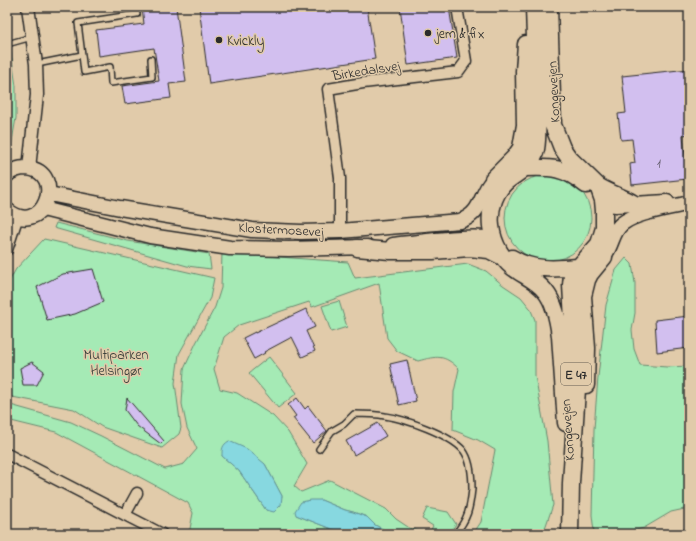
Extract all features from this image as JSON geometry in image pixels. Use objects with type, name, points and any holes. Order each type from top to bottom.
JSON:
[{"type":"main road","name":"Kongevejen","points":[[524,168],[532,160],[536,150],[537,138],[533,7]]},
{"type":"main road","points":[[493,179],[518,153],[523,137],[525,125],[524,71],[526,43],[533,7]]},
{"type":"main road","name":"Kongevejen","points":[[549,7],[552,116],[554,129],[562,148],[587,174],[600,193]]},
{"type":"main road","points":[[493,179],[501,174],[524,168],[549,167],[566,172],[582,180],[600,193],[622,197],[633,204],[689,202]]},
{"type":"main road","points":[[7,175],[16,170],[29,168],[36,171],[46,180],[49,194],[43,209],[31,216],[12,213]]},
{"type":"main road","name":"E 47","points":[[503,257],[494,240],[492,231],[492,204],[498,192],[506,182],[524,168]]},
{"type":"main road","name":"Klostermosevej","points":[[49,194],[120,208],[252,230],[300,232],[340,231],[460,221],[468,218],[478,208],[488,185],[493,179]]},
{"type":"main road","name":"E 47","points":[[579,267],[593,252],[602,237],[605,219],[600,193]]},
{"type":"main road","points":[[571,483],[586,398],[587,348],[583,303],[584,290],[590,274],[604,257],[622,223],[639,215],[689,202]]},
{"type":"main road","name":"Klostermosevej","points":[[43,209],[150,236],[230,248],[357,248],[468,238],[486,238],[494,240]]},
{"type":"main road","points":[[494,240],[513,258],[528,266],[546,269],[579,267],[604,257]]},
{"type":"main road","points":[[357,248],[390,251],[433,251],[469,248],[488,250],[503,257]]},
{"type":"main road","name":"Kongevejen","points":[[503,257],[514,268],[541,286],[550,298],[556,314],[560,336],[571,483]]},
{"type":"main road","name":"Kongevejen","points":[[570,534],[571,483],[577,389],[570,285],[572,276],[579,267]]},
{"type":"street","points":[[28,7],[36,64],[37,95],[29,168]]},
{"type":"street","name":"Birkedalsvej","points":[[340,231],[340,178],[328,89],[363,83],[458,72],[466,61],[457,7]]},
{"type":"street","points":[[7,250],[12,213]]},
{"type":"street","points":[[7,454],[162,534]]},
{"type":"street","points":[[125,515],[137,492]]},
{"type":"lane","points":[[137,14],[78,23],[84,72],[110,67],[111,83],[152,77],[152,59]]},
{"type":"lane","points":[[7,44],[32,36]]},
{"type":"lane","points":[[36,64],[82,55]]},
{"type":"lane","points":[[319,449],[332,431],[344,424],[354,414],[386,416],[420,426],[447,438],[464,450],[469,462],[472,483],[467,517],[455,534]]},
{"type":"green space","points":[[11,53],[16,86],[16,118],[11,147],[7,148],[7,54]]},
{"type":"green space","points":[[548,175],[564,179],[578,188],[587,202],[591,218],[587,234],[578,248],[564,257],[548,261],[532,257],[518,248],[509,234],[505,218],[509,202],[518,188],[532,179]]},
{"type":"green space","points":[[56,223],[128,241],[209,254],[211,269],[187,266],[54,228]]},
{"type":"green space","name":"Multiparken Helsingør","points":[[44,239],[214,278],[210,298],[179,354],[175,383],[181,428],[179,434],[162,448],[102,427],[74,409],[7,396],[7,285],[16,269]]},
{"type":"green space","points":[[222,253],[348,262],[355,278],[468,264],[486,271],[521,297],[530,308],[535,320],[535,376],[547,441],[553,505],[543,534],[473,534],[481,522],[495,450],[478,440],[453,430],[454,392],[459,369],[449,361],[435,357],[418,361],[397,351],[387,338],[379,283],[312,307],[309,302],[239,325],[224,337],[214,369],[220,389],[237,393],[273,416],[288,432],[307,464],[294,486],[301,492],[330,480],[386,509],[396,519],[411,529],[429,533],[433,526],[422,519],[427,508],[448,512],[456,524],[449,534],[392,534],[375,525],[367,517],[321,500],[296,515],[344,534],[189,534],[193,513],[188,503],[56,432],[7,420],[7,404],[71,422],[165,469],[184,464],[197,449],[187,428],[182,404],[184,369],[215,307],[221,288]],"holes":[[[229,441],[265,464],[282,496],[274,511],[266,510],[239,471],[222,456]]]},
{"type":"green space","points":[[626,258],[632,264],[635,283],[635,313],[632,330],[634,349],[640,365],[667,367],[689,366],[689,508],[671,512],[644,528],[628,532],[594,532],[592,515],[594,429],[606,305],[616,270]]},
{"type":"green space","points":[[339,301],[347,327],[331,332],[322,306]]},
{"type":"green space","points":[[269,357],[297,393],[278,408],[249,373]]},
{"type":"water","points":[[229,441],[247,449],[265,464],[282,496],[281,505],[274,512],[266,510],[239,471],[222,456],[223,447]]},
{"type":"water","points":[[321,500],[367,517],[375,525],[392,534],[344,534],[296,515],[295,511],[301,502]]},
{"type":"building","points":[[142,7],[176,7],[186,82],[169,84],[171,98],[125,104],[122,86],[159,81],[154,48],[99,56],[96,30],[144,24]]},
{"type":"building","points":[[199,7],[367,7],[375,59],[209,84]]},
{"type":"building","name":"jem & fix","points":[[400,7],[449,7],[457,58],[408,65]]},
{"type":"building","points":[[689,69],[689,134],[683,135],[687,179],[632,185],[630,164],[635,163],[632,139],[621,140],[618,114],[626,113],[622,76]]},
{"type":"building","points":[[93,269],[103,302],[75,314],[47,320],[37,287],[63,274]]},
{"type":"building","points":[[306,309],[315,327],[306,331],[315,351],[302,357],[292,337],[254,359],[243,338]]},
{"type":"building","points":[[689,316],[689,348],[657,352],[655,320]]},
{"type":"building","points":[[407,360],[416,401],[399,405],[390,364]]},
{"type":"building","points":[[32,362],[44,371],[37,385],[23,385],[20,368]]},
{"type":"building","points":[[127,398],[164,441],[161,444],[137,426],[125,410]]},
{"type":"building","points":[[297,398],[305,409],[308,406],[327,431],[313,443],[293,418],[296,416],[288,405]]},
{"type":"building","points":[[378,423],[386,436],[354,455],[346,441]]},
{"type":"place","name":"jem & fix","points":[[428,33]]},
{"type":"place","name":"Kvickly","points":[[219,40]]}]
